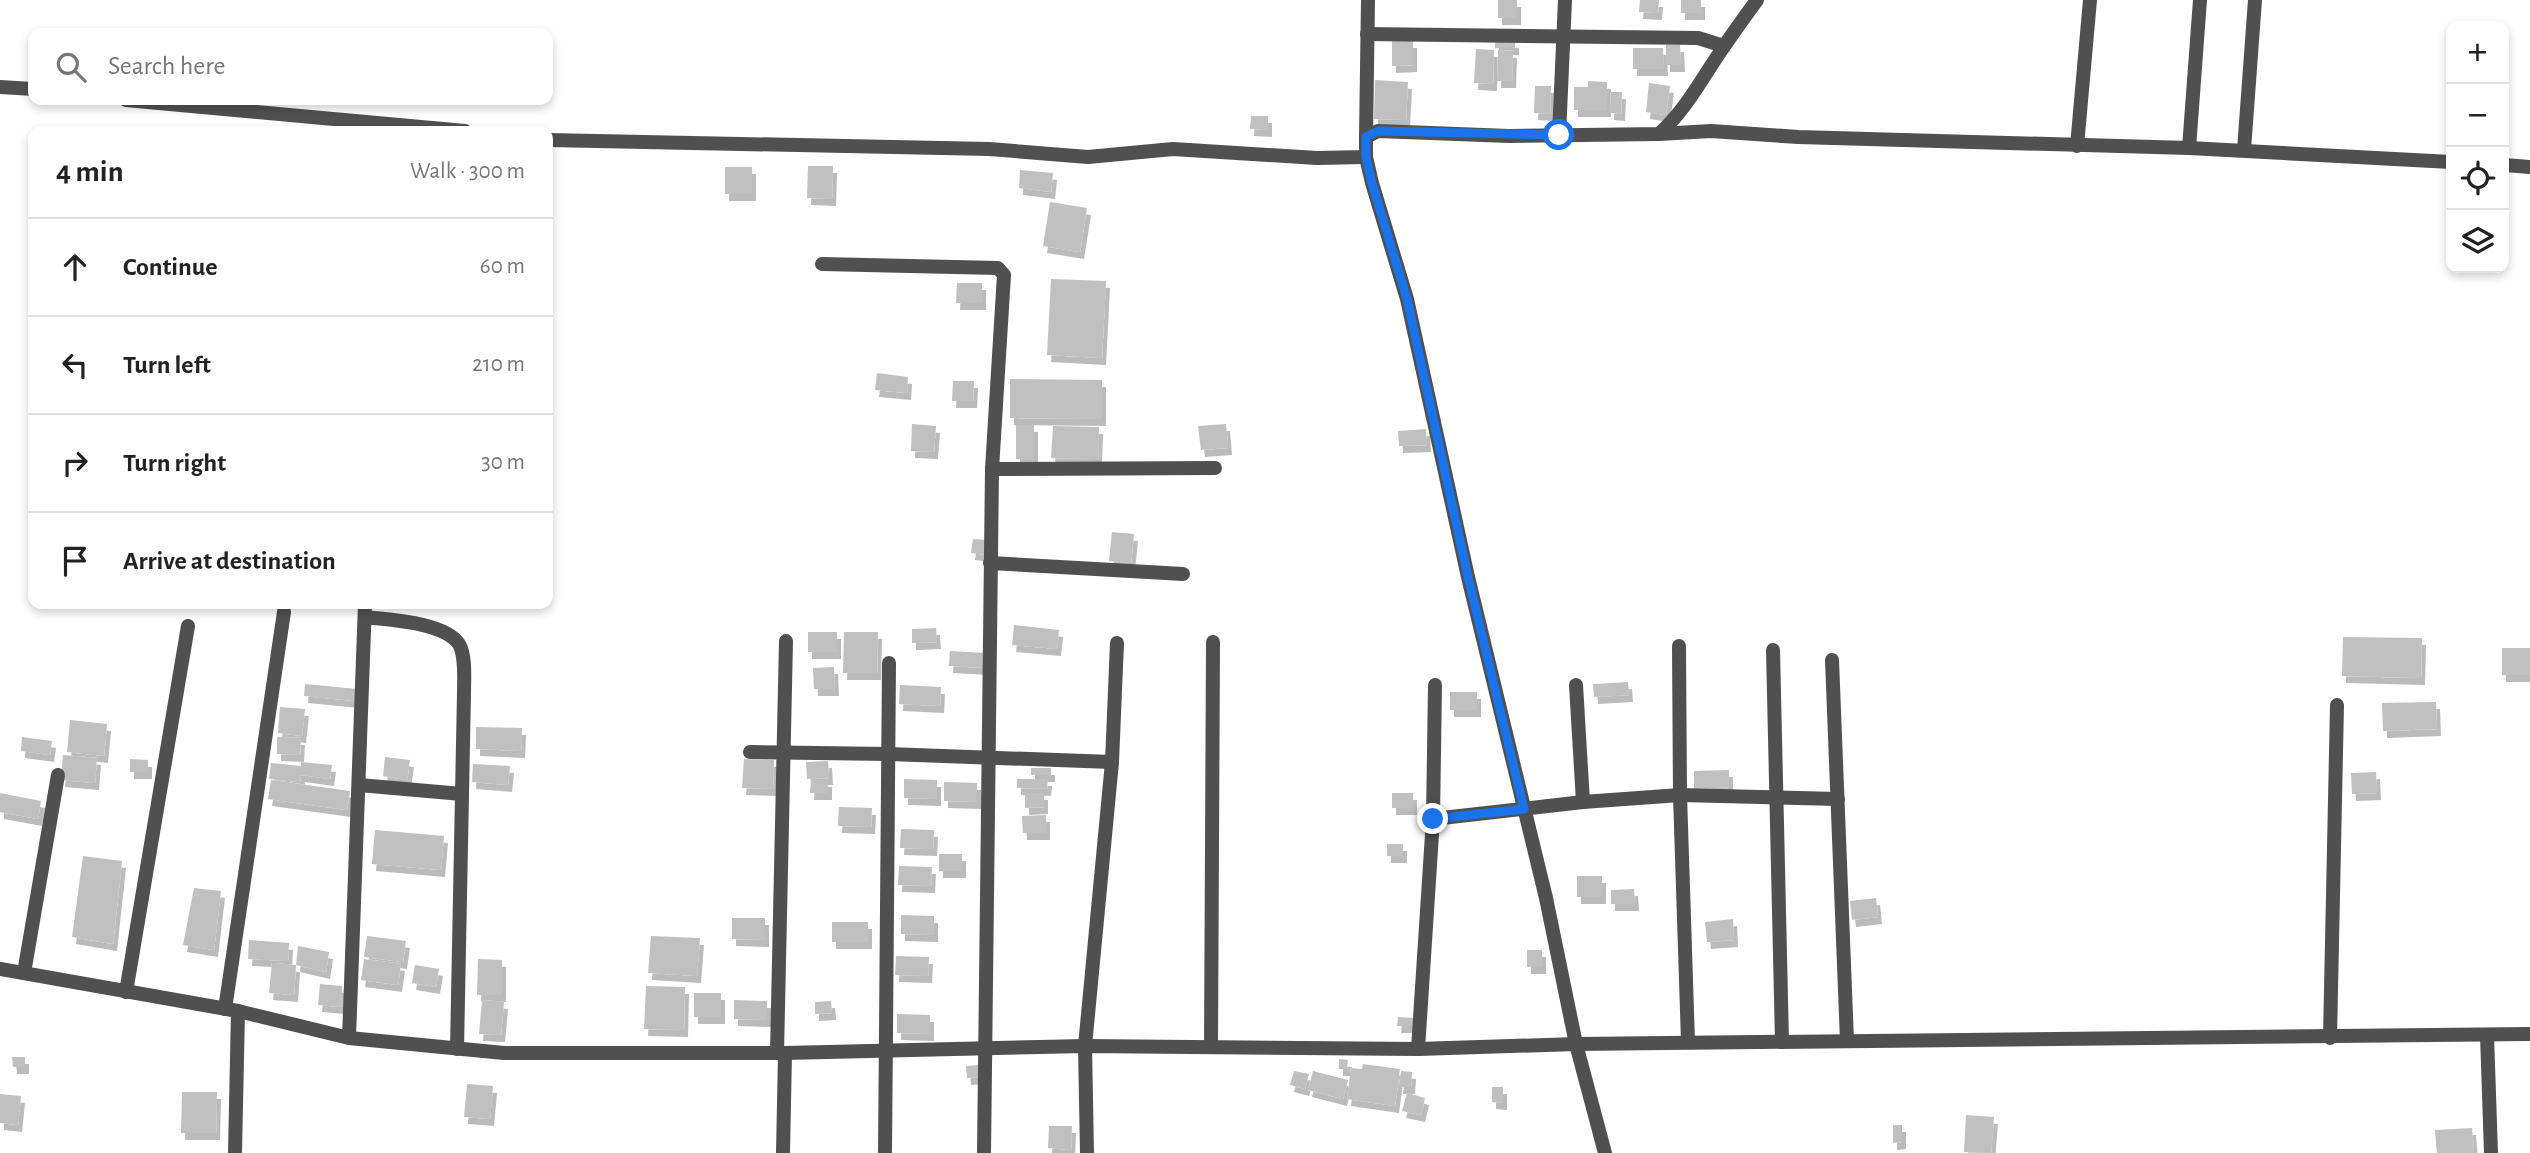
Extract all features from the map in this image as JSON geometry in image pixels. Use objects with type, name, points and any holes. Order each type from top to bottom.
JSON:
[{"type":"street","points":[[1368,0],[1366,157],[1407,299],[1468,577],[1546,898],[1576,1044],[1605,1153]]},
{"type":"street","points":[[1559,135],[1565,0]]},
{"type":"street","points":[[1659,134],[1672,123],[1695,93],[1757,0]]},
{"type":"street","points":[[2077,146],[2090,0]]},
{"type":"street","points":[[2189,148],[2200,0]]},
{"type":"street","points":[[2244,150],[2255,0]]},
{"type":"street","points":[[1367,34],[1698,38],[1724,46]]},
{"type":"street","points":[[0,87],[28,89]]},
{"type":"street","points":[[178,105],[405,126]]},
{"type":"street","points":[[346,121],[353,126]]},
{"type":"street","points":[[1366,137],[1378,131],[1559,135],[1711,131],[1798,137],[2244,150],[2446,162]]},
{"type":"street","points":[[553,140],[947,148],[1088,157],[1173,149],[1317,158],[1366,157]]},
{"type":"street","points":[[2509,165],[2530,167]]},
{"type":"street","points":[[822,264],[998,268],[1003,272],[992,469],[984,970],[984,1153]]},
{"type":"street","points":[[992,469],[1215,468]]},
{"type":"street","points":[[990,563],[1183,574]]},
{"type":"street","points":[[349,1038],[365,610],[441,631],[451,636],[460,646],[464,693],[457,1049]]},
{"type":"street","points":[[234,1153],[231,1010],[284,612]]},
{"type":"street","points":[[126,992],[188,626]]},
{"type":"street","points":[[783,1153],[782,753],[786,641]]},
{"type":"street","points":[[1211,1047],[1213,642]]},
{"type":"street","points":[[1087,1153],[1086,1046],[1112,762],[1117,643]]},
{"type":"street","points":[[1679,646],[1680,795],[1688,1042]]},
{"type":"street","points":[[1773,650],[1782,1042]]},
{"type":"street","points":[[1832,660],[1847,1041]]},
{"type":"street","points":[[885,1153],[889,663]]},
{"type":"street","points":[[1418,1049],[1433,819],[1435,685]]},
{"type":"street","points":[[1576,685],[1583,802]]},
{"type":"street","points":[[2330,1038],[2336,705]]},
{"type":"street","points":[[750,752],[1112,762]]},
{"type":"street","points":[[24,973],[58,775]]},
{"type":"street","points":[[359,785],[462,794]]},
{"type":"street","points":[[1433,819],[1583,802],[1680,795],[1838,799]]},
{"type":"street","points":[[0,969],[231,1010],[349,1038],[527,1054],[781,1053],[1086,1046],[1418,1049],[1688,1042],[2530,1034]]},
{"type":"street","points":[[2487,1035],[2491,1153]]},
{"type":"building","points":[[1498,0],[1517,0],[1517,18],[1498,18]]},
{"type":"building","points":[[1640,0],[1659,0],[1658,13],[1639,12]]},
{"type":"building","points":[[1681,0],[1701,0],[1701,13],[1681,13]]},
{"type":"building","points":[[1495,40],[1515,41],[1515,48],[1495,48]]},
{"type":"building","points":[[1392,41],[1413,41],[1413,65],[1392,66]]},
{"type":"building","points":[[1666,45],[1680,45],[1681,65],[1666,65]]},
{"type":"building","points":[[1633,48],[1663,48],[1664,69],[1633,69]]},
{"type":"building","points":[[1476,49],[1494,50],[1493,84],[1474,83]]},
{"type":"building","points":[[1498,50],[1513,51],[1512,81],[1497,81]]},
{"type":"building","points":[[1375,80],[1408,82],[1406,120],[1374,119]]},
{"type":"building","points":[[1588,81],[1607,82],[1607,110],[1574,110],[1574,87],[1588,87]]},
{"type":"building","points":[[1649,83],[1670,86],[1666,115],[1646,112]]},
{"type":"building","points":[[1535,86],[1551,86],[1550,114],[1534,113]]},
{"type":"building","points":[[1611,92],[1622,92],[1621,114],[1610,113]]},
{"type":"building","points":[[1251,116],[1268,116],[1268,130],[1250,129]]},
{"type":"building","points":[[808,166],[833,166],[832,199],[807,198]]},
{"type":"building","points":[[725,167],[752,167],[752,194],[725,194]]},
{"type":"building","points":[[1020,170],[1053,173],[1051,192],[1019,188]]},
{"type":"building","points":[[1050,202],[1087,208],[1080,252],[1043,246]]},
{"type":"building","points":[[1051,279],[1106,281],[1102,358],[1047,355]]},
{"type":"building","points":[[957,283],[982,283],[982,303],[956,303]]},
{"type":"building","points":[[877,373],[908,377],[907,393],[875,390]]},
{"type":"building","points":[[1010,379],[1102,380],[1102,419],[1010,418]]},
{"type":"building","points":[[953,381],[974,381],[973,401],[952,401]]},
{"type":"building","points":[[912,424],[936,426],[934,452],[911,451]]},
{"type":"building","points":[[1226,424],[1228,448],[1201,450],[1198,426]]},
{"type":"building","points":[[1016,425],[1034,425],[1034,459],[1016,459]]},
{"type":"building","points":[[1053,426],[1099,427],[1098,459],[1051,458]]},
{"type":"building","points":[[1426,429],[1427,445],[1399,446],[1398,431]]},
{"type":"building","points":[[1112,532],[1134,534],[1131,563],[1109,561]]},
{"type":"building","points":[[973,539],[987,540],[986,555],[971,553]]},
{"type":"building","points":[[1014,625],[1059,630],[1057,649],[1012,645]]},
{"type":"building","points":[[936,628],[937,642],[912,643],[912,629]]},
{"type":"building","points":[[808,632],[837,632],[837,652],[808,652]]},
{"type":"building","points":[[844,632],[878,632],[877,673],[843,673]]},
{"type":"building","points":[[2343,637],[2422,638],[2421,678],[2342,676]]},
{"type":"building","points":[[2502,648],[2530,648],[2530,675],[2502,675]]},
{"type":"building","points":[[950,651],[985,653],[985,668],[949,666]]},
{"type":"building","points":[[834,667],[835,689],[814,689],[813,668]]},
{"type":"building","points":[[1628,682],[1629,695],[1594,697],[1593,684]]},
{"type":"building","points":[[305,684],[357,689],[355,701],[304,696]]},
{"type":"building","points":[[900,685],[941,687],[940,706],[899,704]]},
{"type":"building","points":[[1450,692],[1477,692],[1477,710],[1450,710]]},
{"type":"building","points":[[2436,702],[2437,729],[2383,731],[2382,703]]},
{"type":"building","points":[[280,707],[305,709],[302,736],[278,733]]},
{"type":"building","points":[[70,720],[107,724],[104,756],[67,752]]},
{"type":"building","points":[[476,727],[522,728],[521,751],[476,749]]},
{"type":"building","points":[[22,737],[52,741],[50,755],[21,751]]},
{"type":"building","points":[[277,737],[301,738],[300,755],[277,754]]},
{"type":"building","points":[[63,755],[97,758],[95,783],[61,780]]},
{"type":"building","points":[[385,757],[410,760],[407,780],[383,776]]},
{"type":"building","points":[[130,759],[148,760],[148,772],[130,772]]},
{"type":"building","points":[[744,759],[774,760],[773,789],[742,788]]},
{"type":"building","points":[[828,761],[829,778],[807,779],[806,762]]},
{"type":"building","points":[[301,762],[332,765],[330,779],[301,775],[300,782],[269,779],[271,763],[301,766]]},
{"type":"building","points":[[473,764],[510,766],[508,785],[472,782]]},
{"type":"building","points":[[1031,768],[1051,768],[1051,775],[1031,775]]},
{"type":"building","points":[[1729,770],[1729,787],[1694,789],[1694,771]]},
{"type":"building","points":[[2376,772],[2377,793],[2352,794],[2351,773]]},
{"type":"building","points":[[904,779],[937,780],[937,799],[904,798]]},
{"type":"building","points":[[1017,779],[1048,779],[1047,789],[1017,788]]},
{"type":"building","points":[[271,780],[350,791],[347,810],[268,799]]},
{"type":"building","points":[[811,780],[828,780],[828,793],[810,793]]},
{"type":"building","points":[[944,782],[977,783],[977,802],[944,801]]},
{"type":"building","points":[[0,793],[41,801],[38,819],[0,812]]},
{"type":"building","points":[[1025,793],[1044,793],[1044,807],[1025,808]]},
{"type":"building","points":[[1392,793],[1413,793],[1413,808],[1392,808]]},
{"type":"building","points":[[839,807],[872,808],[871,827],[838,826]]},
{"type":"building","points":[[1046,815],[1046,833],[1023,833],[1022,816]]},
{"type":"building","points":[[901,829],[934,830],[933,849],[900,848]]},
{"type":"building","points":[[375,830],[444,836],[441,870],[372,864]]},
{"type":"building","points":[[1387,844],[1403,844],[1403,856],[1387,856]]},
{"type":"building","points":[[939,854],[962,854],[962,871],[939,871]]},
{"type":"building","points":[[83,856],[122,861],[113,944],[72,937]]},
{"type":"building","points":[[899,866],[932,867],[931,886],[898,885]]},
{"type":"building","points":[[1577,876],[1602,876],[1602,897],[1577,897]]},
{"type":"building","points":[[194,888],[221,891],[214,950],[183,945]]},
{"type":"building","points":[[1634,889],[1635,904],[1611,904],[1611,890]]},
{"type":"building","points":[[1876,898],[1878,917],[1852,920],[1850,901]]},
{"type":"building","points":[[901,915],[934,916],[934,935],[901,934]]},
{"type":"building","points":[[732,918],[765,918],[765,940],[732,939]]},
{"type":"building","points":[[1733,919],[1734,940],[1707,942],[1705,922]]},
{"type":"building","points":[[832,922],[868,922],[868,942],[832,942]]},
{"type":"building","points":[[367,936],[406,941],[403,962],[364,957]]},
{"type":"building","points":[[651,936],[700,938],[697,976],[648,973]]},
{"type":"building","points":[[249,940],[289,943],[288,961],[248,959]]},
{"type":"building","points":[[298,946],[329,952],[326,972],[296,965]]},
{"type":"building","points":[[1527,950],[1542,950],[1542,967],[1527,967]]},
{"type":"building","points":[[896,956],[929,957],[928,976],[895,975]]},
{"type":"building","points":[[364,959],[401,964],[398,985],[361,980]]},
{"type":"building","points":[[478,959],[502,960],[502,995],[477,995]]},
{"type":"building","points":[[272,963],[296,965],[294,995],[269,993]]},
{"type":"building","points":[[415,965],[439,969],[436,987],[412,983]]},
{"type":"building","points":[[320,984],[342,986],[341,1007],[318,1005]]},
{"type":"building","points":[[646,986],[685,987],[684,1030],[644,1029]]},
{"type":"building","points":[[694,993],[721,993],[721,1017],[694,1017]]},
{"type":"building","points":[[482,1000],[504,1002],[501,1035],[479,1034]]},
{"type":"building","points":[[734,1000],[767,1001],[767,1020],[734,1019]]},
{"type":"building","points":[[831,1001],[832,1013],[815,1014],[815,1002]]},
{"type":"building","points":[[897,1014],[930,1015],[930,1034],[897,1033]]},
{"type":"building","points":[[1398,1017],[1415,1018],[1414,1026],[1397,1026]]},
{"type":"building","points":[[12,1057],[25,1057],[25,1067],[13,1067]]},
{"type":"building","points":[[1339,1059],[1348,1060],[1347,1069],[1339,1069]]},
{"type":"building","points":[[1363,1064],[1400,1069],[1395,1106],[1347,1099],[1351,1068],[1362,1069]]},
{"type":"building","points":[[979,1065],[980,1077],[967,1078],[966,1066]]},
{"type":"building","points":[[1294,1071],[1309,1074],[1305,1089],[1290,1085]]},
{"type":"building","points":[[1313,1071],[1348,1080],[1343,1099],[1308,1090]]},
{"type":"building","points":[[1401,1071],[1412,1072],[1411,1087],[1399,1087]]},
{"type":"building","points":[[467,1084],[493,1086],[490,1119],[464,1117]]},
{"type":"building","points":[[1492,1087],[1503,1087],[1503,1103],[1492,1102]]},
{"type":"building","points":[[182,1092],[217,1092],[216,1133],[181,1133]]},
{"type":"building","points":[[1407,1093],[1425,1098],[1421,1115],[1402,1111]]},
{"type":"building","points":[[0,1094],[21,1096],[18,1125],[0,1123]]},
{"type":"building","points":[[1966,1115],[1994,1117],[1991,1153],[1964,1152]]},
{"type":"building","points":[[1893,1125],[1902,1125],[1902,1142],[1893,1143]]},
{"type":"building","points":[[1049,1126],[1072,1126],[1071,1150],[1048,1148]]},
{"type":"building","points":[[2472,1128],[2474,1153],[2437,1153],[2435,1130]]},
{"type":"route","points":[[1433,819],[1524,809],[1468,577],[1407,299],[1372,183],[1366,157],[1366,137],[1378,131],[1509,136],[1559,135]]}]
